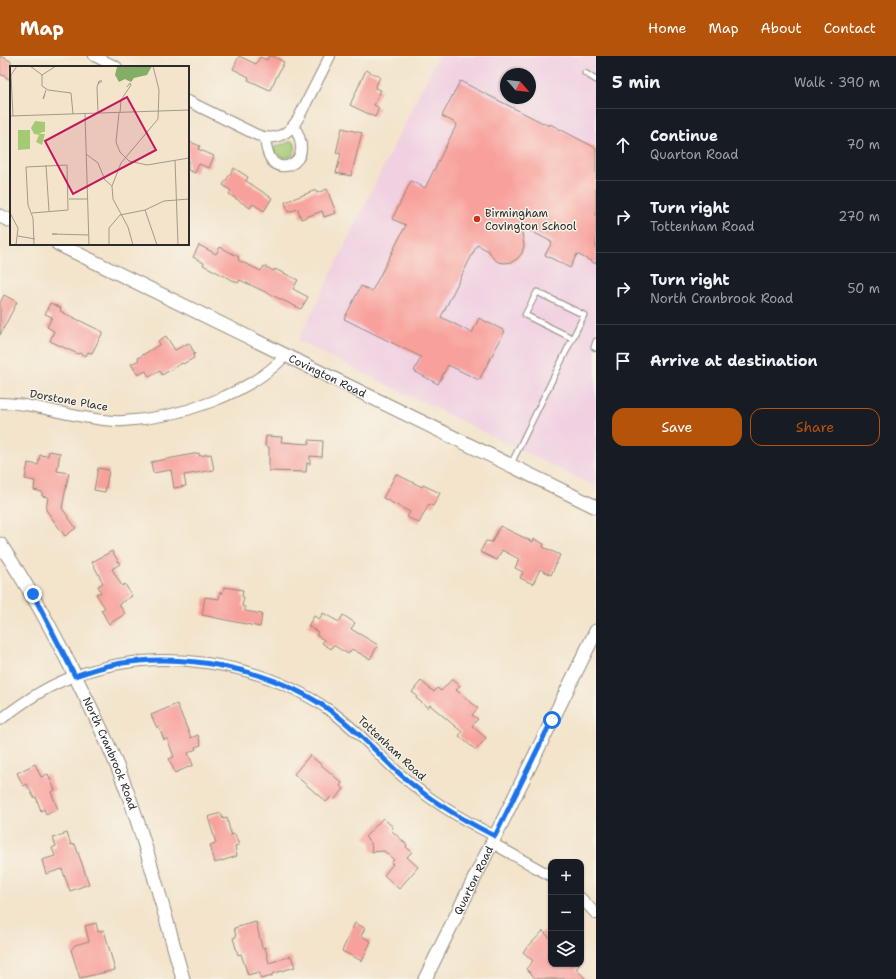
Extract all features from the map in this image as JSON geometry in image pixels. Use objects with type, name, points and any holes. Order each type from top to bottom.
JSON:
[{"type":"street","points":[[94,56],[115,66]]},
{"type":"street","points":[[189,101],[265,138],[279,136],[294,126],[330,56]]},
{"type":"street","points":[[265,138],[267,150],[274,162],[280,166],[291,165],[299,158],[301,151],[301,142],[294,126]]},
{"type":"street","points":[[0,216],[10,221]]},
{"type":"street","name":"Covington Road","points":[[60,245],[596,507]]},
{"type":"street","name":"Dorstone Place","points":[[0,403],[24,404],[83,417],[116,421],[159,417],[198,407],[250,384],[276,366],[286,355]]},
{"type":"street","name":"North Cranbrook Road","points":[[0,544],[33,594],[107,743],[130,800],[183,979]]},
{"type":"street","name":"Quarton Road","points":[[425,979],[493,839],[593,646],[596,631]]},
{"type":"street","name":"Tottenham Road","points":[[0,720],[30,699],[75,676],[108,666],[168,660],[196,662],[257,675],[284,685],[333,712],[356,731],[400,775],[437,804],[548,874]]},
{"type":"street","points":[[584,901],[596,914]]},
{"type":"lane","points":[[585,73],[596,80]]},
{"type":"lane","points":[[511,465],[584,315],[537,292],[525,315],[572,338]]},
{"type":"lane","points":[[596,341],[594,346],[596,348]]},
{"type":"shaded area","name":"Birmingham Covington School","points":[[438,56],[596,56],[596,487],[298,341]]},
{"type":"green space","points":[[291,141],[294,142],[295,148],[291,157],[282,158],[274,152],[275,146]]},
{"type":"building","points":[[0,56],[11,61],[10,79],[0,74]]},
{"type":"building","points":[[239,56],[256,64],[260,57],[267,60],[269,56],[273,56],[284,62],[270,90],[248,80],[249,77],[233,69]]},
{"type":"building","points":[[366,70],[380,77],[375,88],[381,90],[374,105],[379,108],[375,117],[350,105]]},
{"type":"building","points":[[460,81],[500,101],[500,104],[505,104],[549,126],[550,124],[596,148],[596,264],[577,254],[570,268],[545,255],[552,242],[521,226],[524,246],[522,253],[512,262],[498,262],[492,257],[489,251],[477,245],[441,317],[472,333],[479,318],[505,331],[479,380],[448,365],[438,384],[414,371],[421,357],[344,319],[361,286],[372,291],[406,225],[392,219],[411,181],[425,188],[457,124],[442,116]]},
{"type":"building","points":[[342,128],[362,133],[351,176],[336,173],[341,154],[336,153]]},
{"type":"building","points":[[189,141],[200,146],[198,149],[214,156],[209,168],[199,164],[195,173],[189,170]]},
{"type":"building","points":[[234,168],[248,177],[246,181],[272,198],[264,211],[253,204],[250,208],[229,194],[231,191],[223,185]]},
{"type":"building","points":[[327,189],[336,213],[324,217],[322,211],[301,219],[298,209],[288,212],[285,202],[316,190],[317,193]]},
{"type":"building","points":[[199,245],[216,254],[220,247],[239,257],[238,260],[261,271],[264,266],[274,271],[275,269],[298,280],[293,289],[308,297],[301,309],[240,280],[238,283],[203,265],[204,263],[193,257]]},
{"type":"building","points":[[4,295],[17,302],[0,335],[0,303]]},
{"type":"building","points":[[50,303],[61,308],[60,311],[103,332],[92,353],[88,352],[86,356],[79,353],[78,354],[50,341],[54,331],[47,327],[52,317],[45,314]]},
{"type":"building","points":[[166,336],[175,350],[189,343],[195,354],[193,355],[194,358],[183,364],[182,363],[162,375],[160,371],[149,377],[146,371],[138,375],[131,364],[139,360],[138,358],[160,344],[158,341]]},
{"type":"building","points":[[266,436],[282,437],[281,442],[309,444],[309,440],[323,441],[322,457],[310,456],[310,464],[307,463],[306,472],[269,471],[269,447],[265,446]]},
{"type":"building","points":[[49,451],[60,453],[57,471],[69,473],[62,508],[76,528],[65,536],[46,510],[48,497],[42,496],[42,492],[34,490],[35,481],[25,479],[28,463],[38,465],[40,455],[48,456]]},
{"type":"building","points":[[199,453],[199,456],[211,454],[214,470],[184,475],[186,486],[174,488],[171,470],[153,473],[151,462]]},
{"type":"building","points":[[98,468],[109,470],[105,492],[94,490]]},
{"type":"building","points":[[396,474],[422,487],[423,485],[440,493],[433,506],[429,504],[419,523],[407,517],[410,512],[383,498]]},
{"type":"building","points":[[500,526],[533,542],[534,539],[544,544],[543,547],[560,555],[551,575],[540,569],[533,584],[520,578],[523,572],[515,568],[519,559],[502,550],[497,560],[480,552],[486,541],[492,542]]},
{"type":"building","points":[[112,551],[120,564],[112,569],[122,586],[125,584],[132,596],[119,604],[125,614],[109,624],[101,610],[105,608],[96,594],[101,592],[98,586],[103,583],[92,562]]},
{"type":"building","points":[[224,587],[243,590],[242,596],[244,597],[242,606],[245,607],[245,611],[262,614],[260,627],[202,615],[205,597],[219,599],[220,592],[223,593]]},
{"type":"building","points":[[323,613],[339,622],[343,615],[355,623],[351,629],[378,645],[370,659],[352,649],[348,654],[333,645],[331,649],[322,643],[324,640],[316,635],[318,632],[308,626],[314,616],[319,619]]},
{"type":"building","points":[[452,679],[460,686],[456,690],[478,708],[472,715],[478,719],[472,726],[486,738],[476,750],[459,736],[462,732],[430,705],[428,708],[416,698],[417,696],[412,692],[421,681],[434,692],[437,688],[441,691]]},
{"type":"building","points":[[177,704],[191,738],[198,735],[201,745],[195,747],[196,749],[188,753],[193,765],[175,773],[169,759],[174,757],[167,738],[164,740],[159,727],[157,728],[151,715]]},
{"type":"building","points":[[310,755],[342,783],[340,786],[344,789],[334,800],[331,797],[326,802],[294,774]]},
{"type":"building","points":[[35,764],[41,777],[48,774],[55,790],[51,792],[58,809],[46,814],[44,809],[41,811],[36,797],[34,798],[27,784],[23,786],[17,773]]},
{"type":"building","points":[[221,813],[223,819],[227,818],[231,835],[235,834],[239,845],[235,846],[237,856],[215,863],[210,845],[216,843],[208,817]]},
{"type":"building","points":[[383,818],[393,827],[391,830],[407,845],[406,847],[412,852],[407,857],[418,867],[399,889],[384,875],[393,864],[391,863],[394,860],[384,851],[372,852],[371,843],[365,837]]},
{"type":"building","points":[[67,833],[71,845],[75,844],[89,884],[70,891],[62,869],[46,874],[42,860],[55,856],[52,848],[56,846],[53,838]]},
{"type":"building","points":[[256,922],[262,948],[265,947],[269,963],[291,956],[295,967],[261,979],[259,972],[248,975],[241,954],[238,955],[233,938],[236,937],[234,928]]},
{"type":"building","points":[[96,923],[98,932],[104,930],[115,970],[80,978],[71,950],[75,945],[89,941],[85,926]]},
{"type":"building","points":[[355,923],[365,928],[361,936],[371,941],[362,961],[342,951]]},
{"type":"building","points":[[543,931],[548,936],[548,967],[578,967],[576,969],[586,979],[536,979],[526,969],[533,961],[523,952]]},
{"type":"place","name":"Birmingham Covington School","points":[[477,219]]},
{"type":"route","points":[[33,594],[75,676],[108,666],[168,660],[212,665],[257,675],[272,680],[304,694],[333,712],[356,731],[400,775],[425,795],[437,804],[495,836],[552,720]]}]
